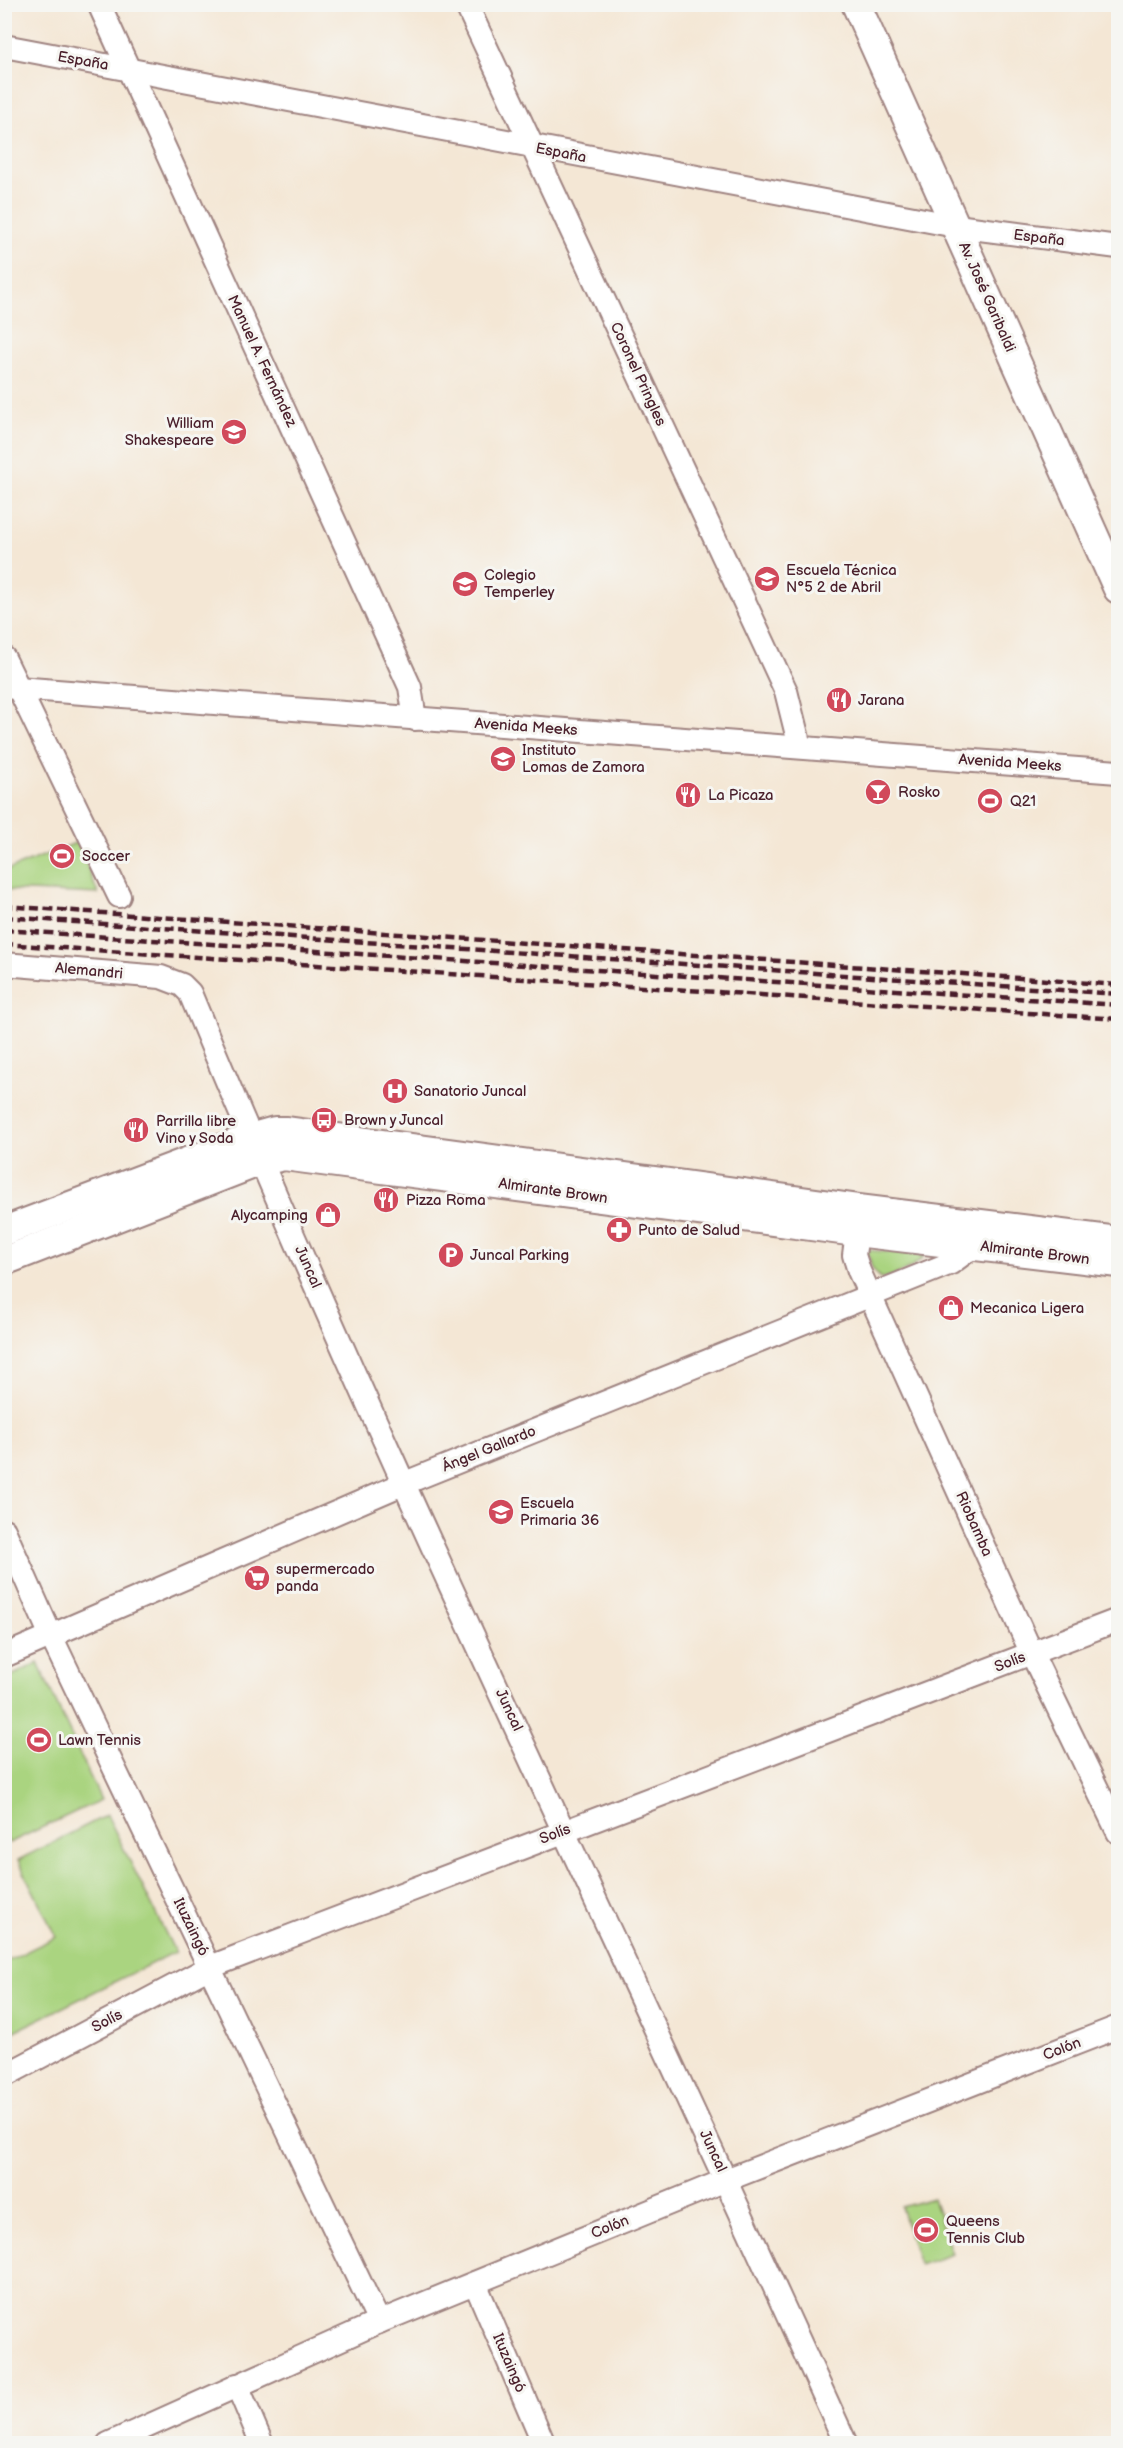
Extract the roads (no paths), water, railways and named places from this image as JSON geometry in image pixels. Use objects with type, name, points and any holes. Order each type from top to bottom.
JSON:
[{"type":"main road","name":"Av. José Garibaldi","points":[[855,4],[1119,589]]},
{"type":"main road","name":"Almirante Brown","points":[[4,1261],[256,1150]]},
{"type":"main road","name":"Almirante Brown","points":[[4,1231],[256,1150],[273,1157],[298,1157],[858,1221],[1119,1240]]},
{"type":"main road","name":"Almirante Brown","points":[[858,1221],[974,1246],[1119,1263]]},
{"type":"street","name":"Manuel A. Fernández","points":[[99,4],[410,687],[415,719]]},
{"type":"street","name":"Coronel Pringles","points":[[466,4],[786,691],[800,747]]},
{"type":"street","name":"España","points":[[4,46],[956,226],[1119,247]]},
{"type":"street","points":[[4,658],[12,688],[119,896]]},
{"type":"street","name":"Avenida Meeks","points":[[12,688],[1119,772]]},
{"type":"street","name":"Alemandri","points":[[4,964],[161,977],[172,980]]},
{"type":"street","name":"Juncal","points":[[172,980],[190,993],[256,1150],[405,1483],[846,2444]]},
{"type":"street","name":"Riobamba","points":[[858,1221],[854,1255],[859,1271],[1032,1653],[1119,1832]]},
{"type":"street","name":"Ángel Gallardo","points":[[4,1656],[405,1483],[951,1263],[974,1246]]},
{"type":"street","name":"Ituzaingó","points":[[4,1530],[51,1636],[379,2322]]},
{"type":"street","name":"Solís","points":[[4,2076],[210,1967],[1119,1620]]},
{"type":"street","name":"Colón","points":[[108,2444],[379,2322],[726,2180],[1119,2026]]},
{"type":"street","name":"Ituzaingó","points":[[475,2283],[544,2444]]},
{"type":"street","points":[[237,2385],[262,2444]]},
{"type":"railway","points":[[4,906],[1118,985]]},
{"type":"railway","points":[[4,917],[1118,994]]},
{"type":"railway","points":[[4,930],[1118,1005]]},
{"type":"railway","points":[[4,944],[1118,1019]]},
{"type":"place","name":"William Shakespeare","points":[[234,432]]},
{"type":"place","name":"Escuela Técnica N°5 2 de Abril","points":[[767,579]]},
{"type":"place","name":"Colegio Temperley","points":[[465,584]]},
{"type":"place","name":"Jarana","points":[[839,700]]},
{"type":"place","name":"Instituto Lomas de Zamora","points":[[503,759]]},
{"type":"place","name":"Rosko","points":[[878,792]]},
{"type":"place","name":"La Picaza","points":[[688,795]]},
{"type":"place","name":"Q21","points":[[990,801]]},
{"type":"place","name":"Soccer","points":[[62,856]]},
{"type":"place","name":"Sanatorio Juncal","points":[[395,1091]]},
{"type":"place","name":"Brown y Juncal","points":[[324,1120]]},
{"type":"place","name":"Parrilla libre Vino y Soda","points":[[136,1130]]},
{"type":"place","name":"Pizza Roma","points":[[386,1200]]},
{"type":"place","name":"Alycamping","points":[[328,1215]]},
{"type":"place","name":"Punto de Salud","points":[[619,1230]]},
{"type":"place","name":"Juncal Parking","points":[[451,1255]]},
{"type":"place","name":"Mecanica Ligera","points":[[951,1308]]},
{"type":"place","name":"Escuela Primaria 36","points":[[501,1512]]},
{"type":"place","name":"supermercado panda","points":[[257,1578]]},
{"type":"place","name":"Lawn Tennis","points":[[39,1740]]},
{"type":"place","name":"Queens Tennis Club","points":[[926,2230]]}]
